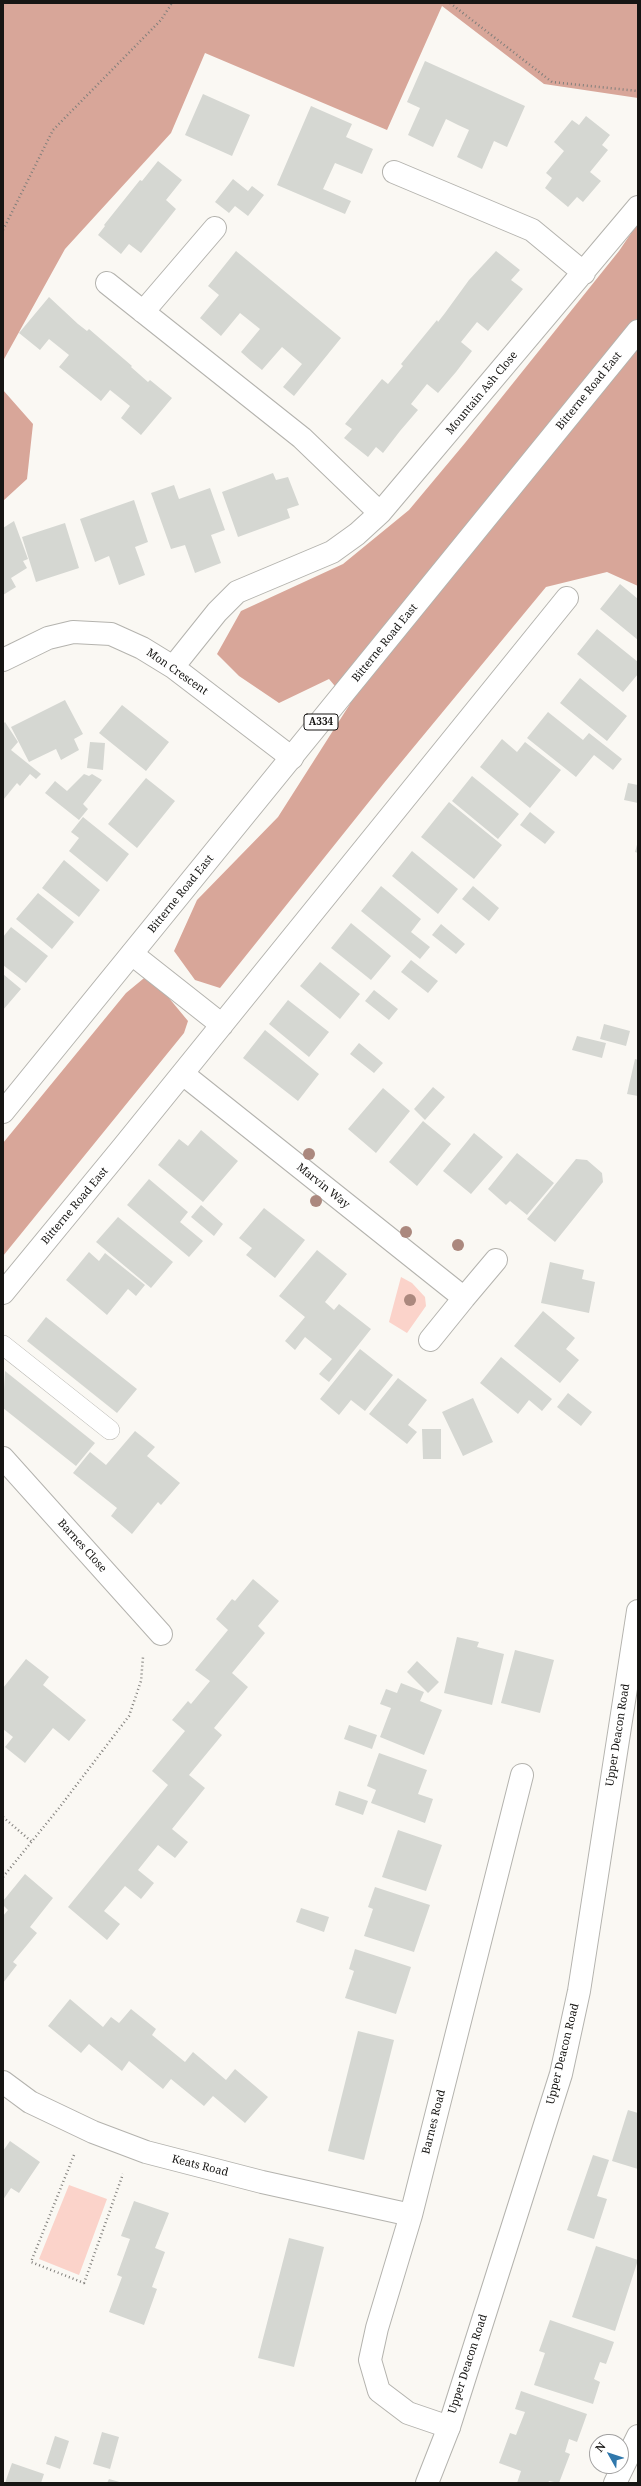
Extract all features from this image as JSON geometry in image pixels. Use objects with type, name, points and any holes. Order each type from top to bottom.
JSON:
[{"type":"street","points":[[394,172],[532,230],[584,273]]},
{"type":"street","name":"Mountain Ash Close","points":[[173,667],[217,612],[237,592],[332,552],[357,534],[380,513],[584,273],[638,207]]},
{"type":"street","points":[[144,312],[215,228]]},
{"type":"street","points":[[107,284],[302,438],[380,513]]},
{"type":"street","name":"Bitterne Road East","points":[[3,1112],[638,331]]},
{"type":"street","name":"Bitterne Road East","points":[[3,1293],[183,1074],[566,598]]},
{"type":"street","name":"Mon Crescent","points":[[3,660],[48,638],[73,632],[111,634],[142,648],[173,667],[292,758]]},
{"type":"street","points":[[132,954],[222,1025]]},
{"type":"street","name":"Marvin Way","points":[[183,1074],[464,1298]]},
{"type":"street","points":[[430,1340],[496,1260]]},
{"type":"street","name":"Barnes Close","points":[[3,1458],[161,1634]]},
{"type":"street","name":"Upper Deacon Road","points":[[427,2483],[449,2427],[561,2074],[579,1991],[637,1620]]},
{"type":"street","name":"Barnes Road","points":[[449,2427],[408,2413],[379,2391],[370,2360],[376,2328],[411,2214],[522,1775]]},
{"type":"street","name":"Keats Road","points":[[3,2082],[30,2102],[86,2128],[146,2152],[262,2182],[411,2214]]},
{"type":"street","points":[[615,2483],[638,2436]]},
{"type":"lane","points":[[3,1345],[110,1430]]},
{"type":"path","points":[[3,230],[53,130],[161,20],[172,3]]},
{"type":"path","points":[[450,3],[552,82],[638,91]]},
{"type":"path","points":[[3,1877],[32,1842],[129,1716],[141,1681],[146,1618]]},
{"type":"path","points":[[3,1817],[32,1842]]},
{"type":"path","points":[[86,2128],[31,2262],[84,2283],[124,2171]]},
{"type":"shaded area","points":[[3,3],[638,3],[638,98],[544,84],[442,6],[387,130],[205,53],[171,133],[65,249],[3,361]]},
{"type":"shaded area","points":[[638,223],[638,586],[607,572],[546,587],[384,783],[220,988],[195,980],[174,951],[197,900],[278,817],[350,704],[329,679],[279,703],[239,676],[217,654],[241,611],[343,564],[409,510],[465,443],[619,251]]},
{"type":"shaded area","points":[[3,390],[33,424],[27,479],[3,501]]},
{"type":"shaded area","points":[[149,974],[188,1021],[184,1033],[3,1256],[3,1143],[126,993]]},
{"type":"shaded area","points":[[401,1277],[412,1283],[425,1297],[426,1306],[407,1333],[389,1322]]},
{"type":"shaded area","points":[[69,2185],[107,2199],[79,2275],[39,2259]]},
{"type":"building","points":[[425,61],[525,106],[507,147],[494,141],[482,169],[457,157],[469,130],[446,119],[433,147],[408,135],[420,108],[407,102]]},
{"type":"building","points":[[203,94],[250,115],[232,156],[185,135]]},
{"type":"building","points":[[311,106],[352,124],[346,137],[373,149],[362,174],[335,163],[323,189],[351,201],[345,214],[277,185]]},
{"type":"building","points":[[586,116],[610,135],[602,145],[608,150],[590,172],[601,181],[583,202],[577,197],[568,207],[545,188],[552,178],[546,173],[564,151],[554,142],[572,120],[579,125]]},
{"type":"building","points":[[158,161],[182,180],[166,200],[176,209],[141,253],[129,244],[121,254],[98,235],[105,226],[104,225],[140,180],[142,181]]},
{"type":"building","points":[[233,179],[248,191],[252,186],[264,195],[248,216],[235,206],[229,213],[215,202]]},
{"type":"building","points":[[236,251],[341,338],[294,396],[283,387],[302,364],[282,347],[262,370],[241,352],[260,329],[240,313],[221,336],[200,318],[219,295],[208,286]]},
{"type":"building","points":[[496,251],[520,270],[511,280],[523,289],[488,331],[477,322],[461,342],[472,351],[456,372],[438,393],[427,384],[411,404],[418,410],[383,453],[376,447],[368,457],[344,438],[352,429],[345,424],[382,379],[388,384],[403,366],[401,364],[437,320],[438,322],[469,280]]},
{"type":"building","points":[[49,297],[78,324],[87,331],[89,329],[132,366],[131,367],[148,382],[150,380],[172,398],[141,435],[121,418],[130,406],[110,390],[101,401],[59,367],[69,355],[49,339],[40,350],[19,333]]},
{"type":"building","points":[[273,473],[276,480],[288,477],[299,505],[287,509],[290,518],[238,537],[222,492]]},
{"type":"building","points":[[174,485],[179,499],[210,488],[225,530],[211,535],[221,563],[195,573],[185,545],[171,549],[151,493]]},
{"type":"building","points":[[134,500],[148,542],[135,547],[145,575],[119,585],[109,556],[95,562],[80,519]]},
{"type":"building","points":[[14,521],[28,559],[23,561],[27,568],[11,578],[16,587],[3,595],[3,528]]},
{"type":"building","points":[[65,523],[79,568],[36,582],[22,537]]},
{"type":"building","points":[[620,584],[638,599],[638,640],[600,609]]},
{"type":"building","points":[[597,629],[638,662],[638,674],[623,692],[577,654]]},
{"type":"building","points":[[580,678],[627,716],[607,741],[560,703]]},
{"type":"building","points":[[65,700],[83,734],[74,739],[79,750],[61,760],[56,749],[29,762],[11,727]]},
{"type":"building","points":[[122,705],[169,742],[146,771],[99,733]]},
{"type":"building","points":[[548,712],[583,740],[589,733],[622,759],[613,770],[594,755],[576,777],[527,738]]},
{"type":"building","points":[[5,722],[18,742],[11,750],[41,774],[36,779],[30,774],[20,786],[17,783],[4,799],[3,724]]},
{"type":"building","points":[[502,739],[517,752],[525,742],[561,770],[530,808],[480,767]]},
{"type":"building","points":[[90,742],[105,743],[103,770],[87,768]]},
{"type":"building","points":[[84,774],[89,776],[92,774],[102,780],[83,804],[88,809],[79,820],[45,793],[55,781],[67,791]]},
{"type":"building","points":[[472,776],[519,814],[498,839],[452,801]]},
{"type":"building","points":[[146,778],[175,801],[137,848],[108,824]]},
{"type":"building","points":[[628,783],[638,785],[638,803],[624,800]]},
{"type":"building","points":[[449,802],[502,845],[474,879],[421,837]]},
{"type":"building","points":[[530,812],[555,832],[545,844],[520,825]]},
{"type":"building","points":[[83,817],[129,854],[107,882],[69,851],[79,838],[71,832]]},
{"type":"building","points":[[638,841],[638,853],[635,852]]},
{"type":"building","points":[[412,851],[458,889],[438,914],[392,876]]},
{"type":"building","points":[[64,860],[100,890],[79,917],[42,888]]},
{"type":"building","points":[[381,886],[421,919],[411,932],[430,947],[420,959],[361,911]]},
{"type":"building","points":[[473,886],[499,908],[489,921],[462,899]]},
{"type":"building","points":[[38,893],[74,922],[52,949],[16,919]]},
{"type":"building","points":[[351,923],[391,956],[371,980],[331,948]]},
{"type":"building","points":[[441,924],[465,944],[456,954],[432,935]]},
{"type":"building","points":[[11,927],[48,956],[26,983],[3,965],[3,937]]},
{"type":"building","points":[[411,960],[438,981],[428,993],[401,972]]},
{"type":"building","points":[[320,962],[360,994],[340,1019],[300,986]]},
{"type":"building","points":[[3,974],[21,989],[3,1010]]},
{"type":"building","points":[[374,990],[398,1009],[389,1020],[365,1001]]},
{"type":"building","points":[[288,1000],[329,1032],[309,1057],[269,1024]]},
{"type":"building","points":[[604,1024],[630,1031],[626,1046],[600,1039]]},
{"type":"building","points":[[265,1030],[319,1074],[298,1101],[243,1058]]},
{"type":"building","points":[[577,1036],[606,1043],[602,1058],[572,1050]]},
{"type":"building","points":[[359,1043],[383,1063],[374,1073],[350,1054]]},
{"type":"building","points":[[635,1059],[638,1060],[638,1096],[627,1094]]},
{"type":"building","points":[[433,1087],[445,1097],[425,1120],[414,1109]]},
{"type":"building","points":[[383,1088],[410,1111],[376,1153],[348,1129]]},
{"type":"building","points":[[423,1121],[451,1144],[417,1186],[389,1162]]},
{"type":"building","points":[[201,1130],[238,1161],[203,1202],[158,1165],[179,1139],[188,1146]]},
{"type":"building","points":[[474,1133],[503,1157],[471,1194],[443,1171]]},
{"type":"building","points":[[517,1153],[554,1183],[527,1215],[510,1201],[506,1205],[488,1189]]},
{"type":"building","points":[[576,1159],[587,1160],[602,1173],[603,1182],[555,1242],[527,1219]]},
{"type":"building","points":[[149,1179],[188,1212],[180,1222],[203,1241],[189,1257],[127,1205]]},
{"type":"building","points":[[201,1205],[223,1224],[214,1236],[191,1217]]},
{"type":"building","points":[[264,1208],[305,1240],[275,1278],[246,1255],[252,1248],[239,1238]]},
{"type":"building","points":[[118,1217],[173,1262],[151,1288],[96,1242]]},
{"type":"building","points":[[317,1250],[347,1274],[325,1302],[334,1310],[339,1304],[371,1329],[329,1382],[319,1374],[332,1359],[305,1337],[295,1350],[285,1341],[305,1317],[279,1296]]},
{"type":"building","points":[[89,1252],[99,1261],[105,1253],[145,1285],[136,1296],[128,1289],[107,1315],[66,1280]]},
{"type":"building","points":[[550,1262],[584,1270],[582,1279],[595,1282],[589,1313],[541,1303]]},
{"type":"building","points":[[543,1311],[575,1338],[566,1349],[579,1360],[560,1383],[514,1346]]},
{"type":"building","points":[[46,1317],[137,1389],[117,1413],[27,1341]]},
{"type":"building","points":[[360,1349],[393,1375],[365,1411],[351,1400],[339,1415],[320,1399]]},
{"type":"building","points":[[501,1357],[552,1399],[542,1411],[529,1400],[518,1414],[480,1383]]},
{"type":"building","points":[[5,1371],[95,1443],[76,1466],[3,1408]]},
{"type":"building","points":[[398,1378],[427,1400],[408,1425],[417,1432],[407,1444],[369,1414]]},
{"type":"building","points":[[568,1393],[592,1412],[581,1426],[557,1407]]},
{"type":"building","points":[[473,1398],[493,1442],[463,1456],[442,1412]]},
{"type":"building","points":[[422,1429],[441,1429],[441,1459],[423,1459]]},
{"type":"building","points":[[135,1431],[155,1447],[147,1456],[180,1483],[161,1505],[158,1502],[132,1534],[111,1516],[117,1508],[73,1473],[90,1452],[106,1465]]},
{"type":"building","points":[[253,1579],[279,1601],[258,1626],[265,1633],[232,1673],[248,1687],[214,1728],[222,1735],[189,1775],[205,1788],[172,1829],[188,1842],[175,1858],[158,1845],[138,1870],[154,1883],[141,1899],[125,1886],[104,1911],[120,1924],[107,1940],[68,1907],[168,1785],[152,1771],[185,1731],[172,1720],[188,1701],[191,1704],[210,1681],[195,1670],[228,1630],[216,1619],[232,1599],[235,1601]]},
{"type":"building","points":[[457,1637],[479,1642],[477,1647],[504,1654],[492,1705],[444,1693]]},
{"type":"building","points":[[515,1650],[554,1660],[540,1713],[501,1703]]},
{"type":"building","points":[[26,1659],[49,1677],[43,1685],[86,1720],[69,1741],[53,1728],[25,1763],[5,1747],[13,1737],[3,1729],[3,1688]]},
{"type":"building","points":[[417,1661],[439,1682],[428,1693],[407,1672]]},
{"type":"building","points":[[401,1683],[424,1692],[420,1701],[442,1710],[424,1755],[380,1737],[391,1708],[380,1704],[386,1689],[397,1693]]},
{"type":"building","points":[[349,1725],[377,1735],[372,1749],[344,1739]]},
{"type":"building","points":[[379,1753],[427,1770],[418,1794],[433,1799],[425,1823],[371,1803],[376,1790],[367,1786]]},
{"type":"building","points":[[339,1791],[368,1801],[363,1815],[335,1805]]},
{"type":"building","points":[[398,1830],[442,1845],[426,1891],[382,1877]]},
{"type":"building","points":[[25,1874],[53,1898],[30,1927],[37,1933],[13,1962],[17,1965],[3,1983],[3,1916],[8,1910],[3,1905],[3,1901]]},
{"type":"building","points":[[375,1887],[430,1905],[414,1952],[364,1936],[373,1909],[368,1907]]},
{"type":"building","points":[[301,1908],[329,1917],[324,1932],[296,1922]]},
{"type":"building","points":[[355,1949],[411,1967],[396,2014],[345,1998],[354,1971],[349,1969]]},
{"type":"building","points":[[70,1999],[103,2027],[111,2017],[119,2023],[131,2009],[156,2029],[152,2035],[185,2062],[193,2052],[226,2080],[235,2069],[268,2097],[245,2123],[213,2096],[204,2106],[171,2079],[163,2089],[129,2061],[122,2071],[89,2044],[81,2053],[48,2026]]},
{"type":"building","points":[[358,2031],[394,2040],[364,2160],[328,2151]]},
{"type":"building","points":[[628,2110],[638,2113],[638,2169],[612,2161]]},
{"type":"building","points":[[10,2141],[40,2162],[19,2193],[11,2188],[3,2200],[3,2151]]},
{"type":"building","points":[[593,2155],[609,2160],[597,2196],[607,2199],[594,2239],[567,2230]]},
{"type":"building","points":[[134,2201],[169,2213],[155,2248],[165,2252],[152,2287],[157,2289],[144,2325],[109,2312],[122,2277],[117,2275],[130,2239],[121,2236]]},
{"type":"building","points":[[289,2238],[324,2247],[294,2367],[258,2358]]},
{"type":"building","points":[[596,2246],[638,2260],[615,2331],[572,2317]]},
{"type":"building","points":[[550,2320],[614,2342],[606,2364],[600,2362],[594,2379],[600,2382],[593,2404],[534,2385],[545,2353],[539,2351]]},
{"type":"building","points":[[521,2391],[587,2414],[577,2442],[569,2439],[565,2452],[570,2454],[559,2483],[549,2481],[548,2483],[517,2483],[521,2471],[499,2463],[510,2433],[516,2435],[525,2412],[515,2409]]},
{"type":"building","points":[[102,2432],[119,2437],[110,2469],[93,2464]]},
{"type":"building","points":[[55,2436],[69,2441],[60,2469],[46,2464]]},
{"type":"building","points":[[12,2463],[44,2474],[41,2483],[5,2483]]},
{"type":"building","points":[[109,2479],[123,2483],[107,2483]]}]
